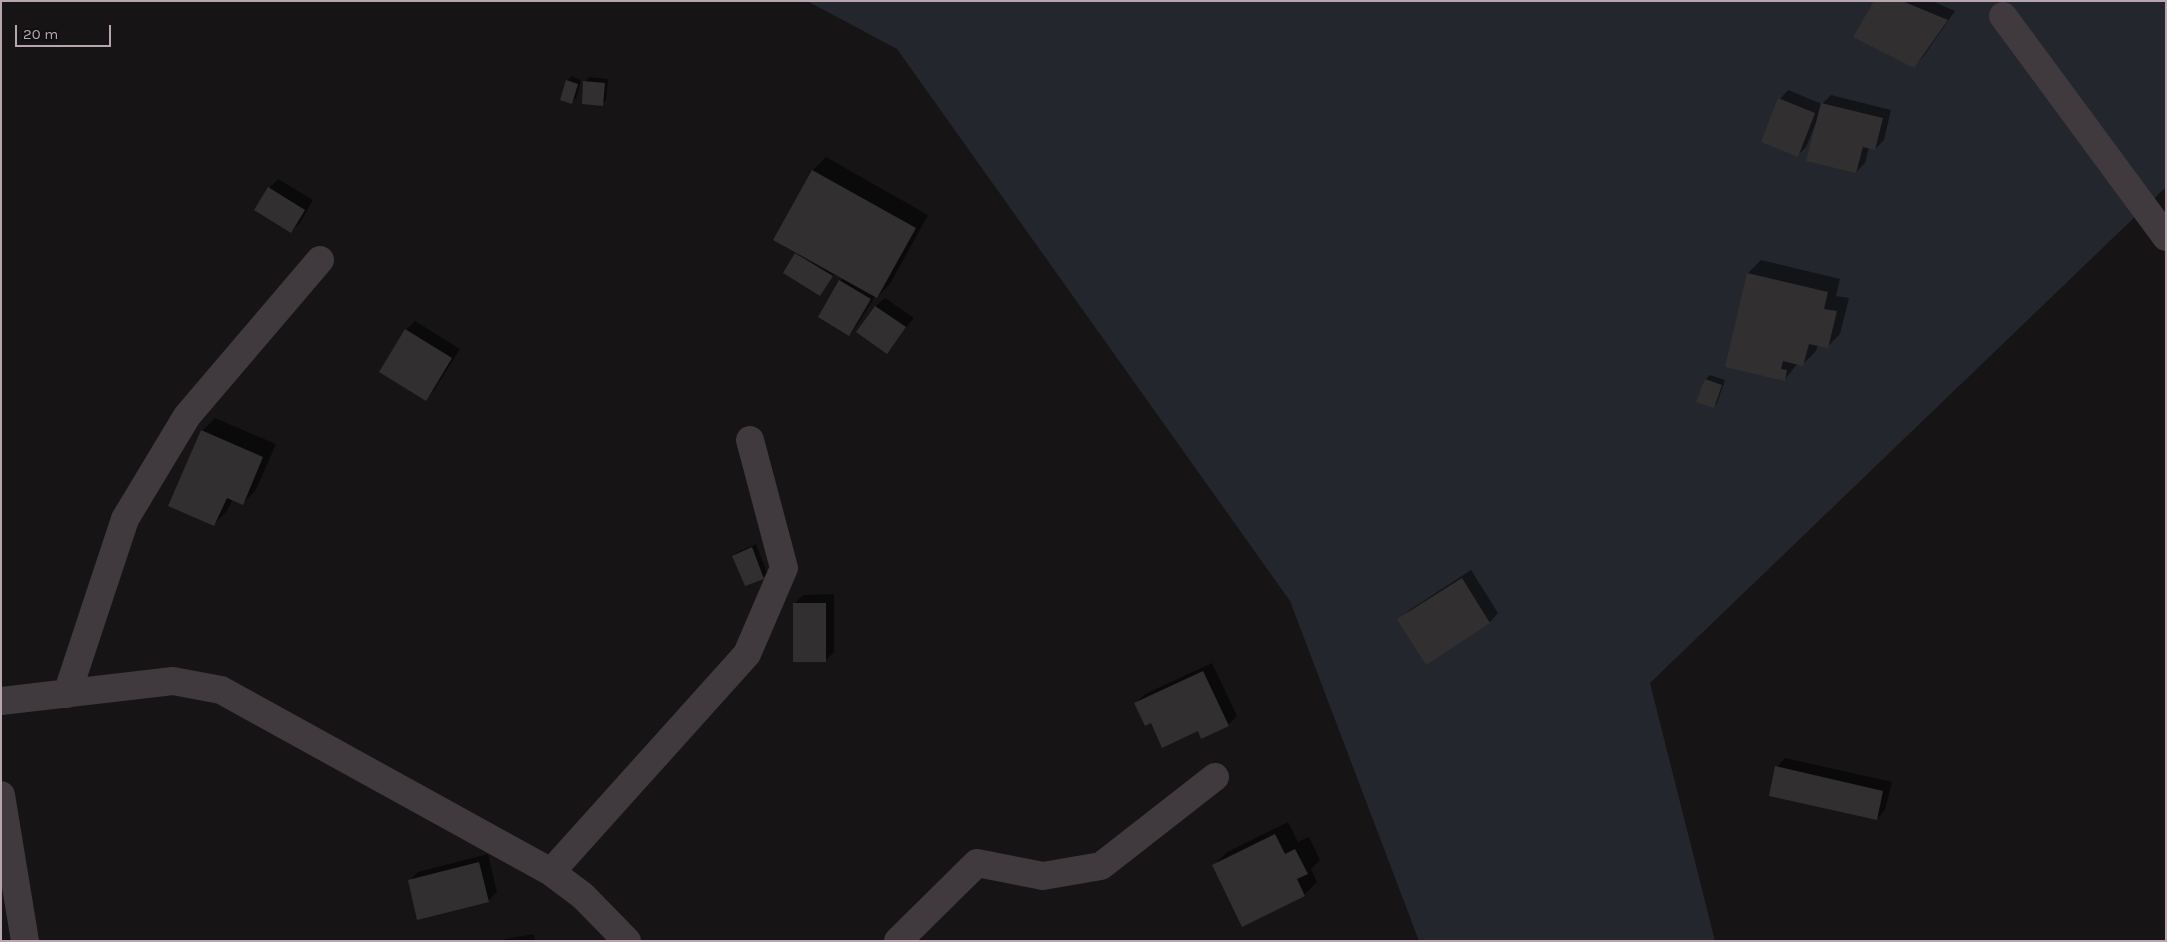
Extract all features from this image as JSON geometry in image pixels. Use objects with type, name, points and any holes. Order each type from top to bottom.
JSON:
[{"type":"street","points":[[2003,16],[2166,238]]},
{"type":"street","points":[[67,694],[125,520],[186,416],[320,260]]},
{"type":"street","points":[[551,872],[747,654],[784,568],[750,440]]},
{"type":"street","points":[[1,701],[173,681],[221,690],[551,872],[583,896],[628,941]]},
{"type":"street","points":[[898,941],[977,863],[1043,876],[1101,866],[1215,777]]},
{"type":"street","points":[[3,812],[25,941]]},
{"type":"shaded area","points":[[807,1],[2166,1],[2166,187],[1650,683],[1715,941],[1419,941],[1290,601],[897,49]]},
{"type":"building","points":[[1874,1],[1902,1],[1948,20],[1914,68],[1853,37]]},
{"type":"building","points":[[566,80],[578,84],[572,104],[560,100]]},
{"type":"building","points":[[583,81],[605,83],[603,106],[582,104]]},
{"type":"building","points":[[1778,98],[1815,113],[1798,157],[1761,142]]},
{"type":"building","points":[[1821,103],[1883,118],[1875,150],[1863,147],[1856,173],[1806,161]]},
{"type":"building","points":[[812,170],[916,228],[877,298],[773,240]]},
{"type":"building","points":[[268,187],[305,210],[291,233],[254,210]]},
{"type":"building","points":[[795,253],[833,276],[820,296],[783,273]]},
{"type":"building","points":[[1747,273],[1828,292],[1824,309],[1837,311],[1828,348],[1809,344],[1803,366],[1783,361],[1781,369],[1787,370],[1785,381],[1725,367]]},
{"type":"building","points":[[839,280],[871,299],[849,336],[818,317]]},
{"type":"building","points":[[875,306],[906,327],[887,354],[856,332]]},
{"type":"building","points":[[405,329],[452,358],[426,401],[379,372]]},
{"type":"building","points":[[1705,379],[1722,385],[1714,408],[1696,402]]},
{"type":"building","points":[[201,430],[263,457],[243,505],[227,498],[214,526],[168,506]]},
{"type":"building","points":[[752,547],[764,579],[745,586],[732,556]]},
{"type":"building","points":[[1462,578],[1490,623],[1426,665],[1397,619]]},
{"type":"building","points":[[793,603],[826,603],[826,662],[793,662]]},
{"type":"building","points":[[1203,671],[1229,726],[1201,739],[1198,731],[1162,748],[1151,723],[1145,726],[1134,703]]},
{"type":"building","points":[[1775,766],[1883,791],[1877,820],[1769,796]]},
{"type":"building","points":[[1275,834],[1285,854],[1295,849],[1308,874],[1297,879],[1305,896],[1242,927],[1212,865]]},
{"type":"building","points":[[479,862],[489,902],[417,920],[408,880]]}]
